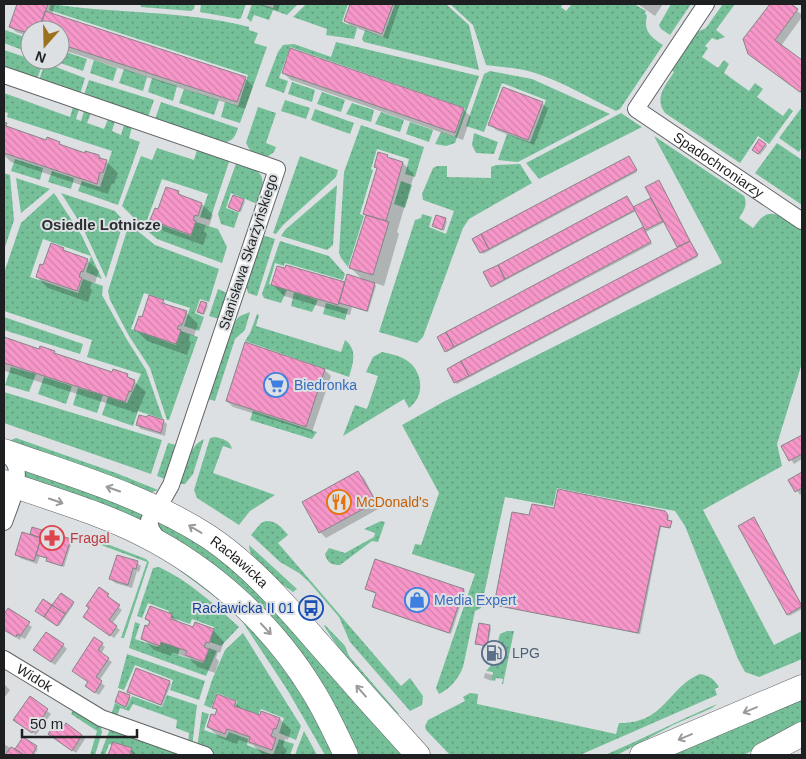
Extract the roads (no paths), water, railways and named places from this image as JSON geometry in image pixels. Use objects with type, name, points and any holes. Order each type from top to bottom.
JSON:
[{"type":"street","name":"Spadochroniarzy","points":[[706,4],[636,109],[802,221]]},
{"type":"street","name":"Stanisława Skarżyńskiego","points":[[4,75],[277,170],[171,486],[158,508],[151,514],[149,524],[160,543]]},
{"type":"street","name":"Racławicka","points":[[5,452],[126,494],[158,508],[210,538],[252,570],[418,755]]},
{"type":"street","points":[[4,522],[15,464],[5,452]]},
{"type":"street","points":[[10,484],[141,533],[160,543],[216,582],[249,610],[276,639],[314,691],[346,755]]},
{"type":"street","name":"Widok","points":[[4,658],[101,718],[205,755]]},
{"type":"street","points":[[642,755],[802,687]]},
{"type":"street","points":[[763,755],[802,734]]},
{"type":"place","name":"Biedronka","points":[[276,385]]},
{"type":"place","name":"McDonald's","points":[[339,502]]},
{"type":"place","name":"Fragal","points":[[52,538]]},
{"type":"place","name":"Media Expert","points":[[417,600]]},
{"type":"place","name":"Racławicka II 01","points":[[311,608]]},
{"type":"place","name":"LPG","points":[[494,653]]},
{"type":"district","name":"Osiedle Lotnicze","points":[[101,225]]}]
